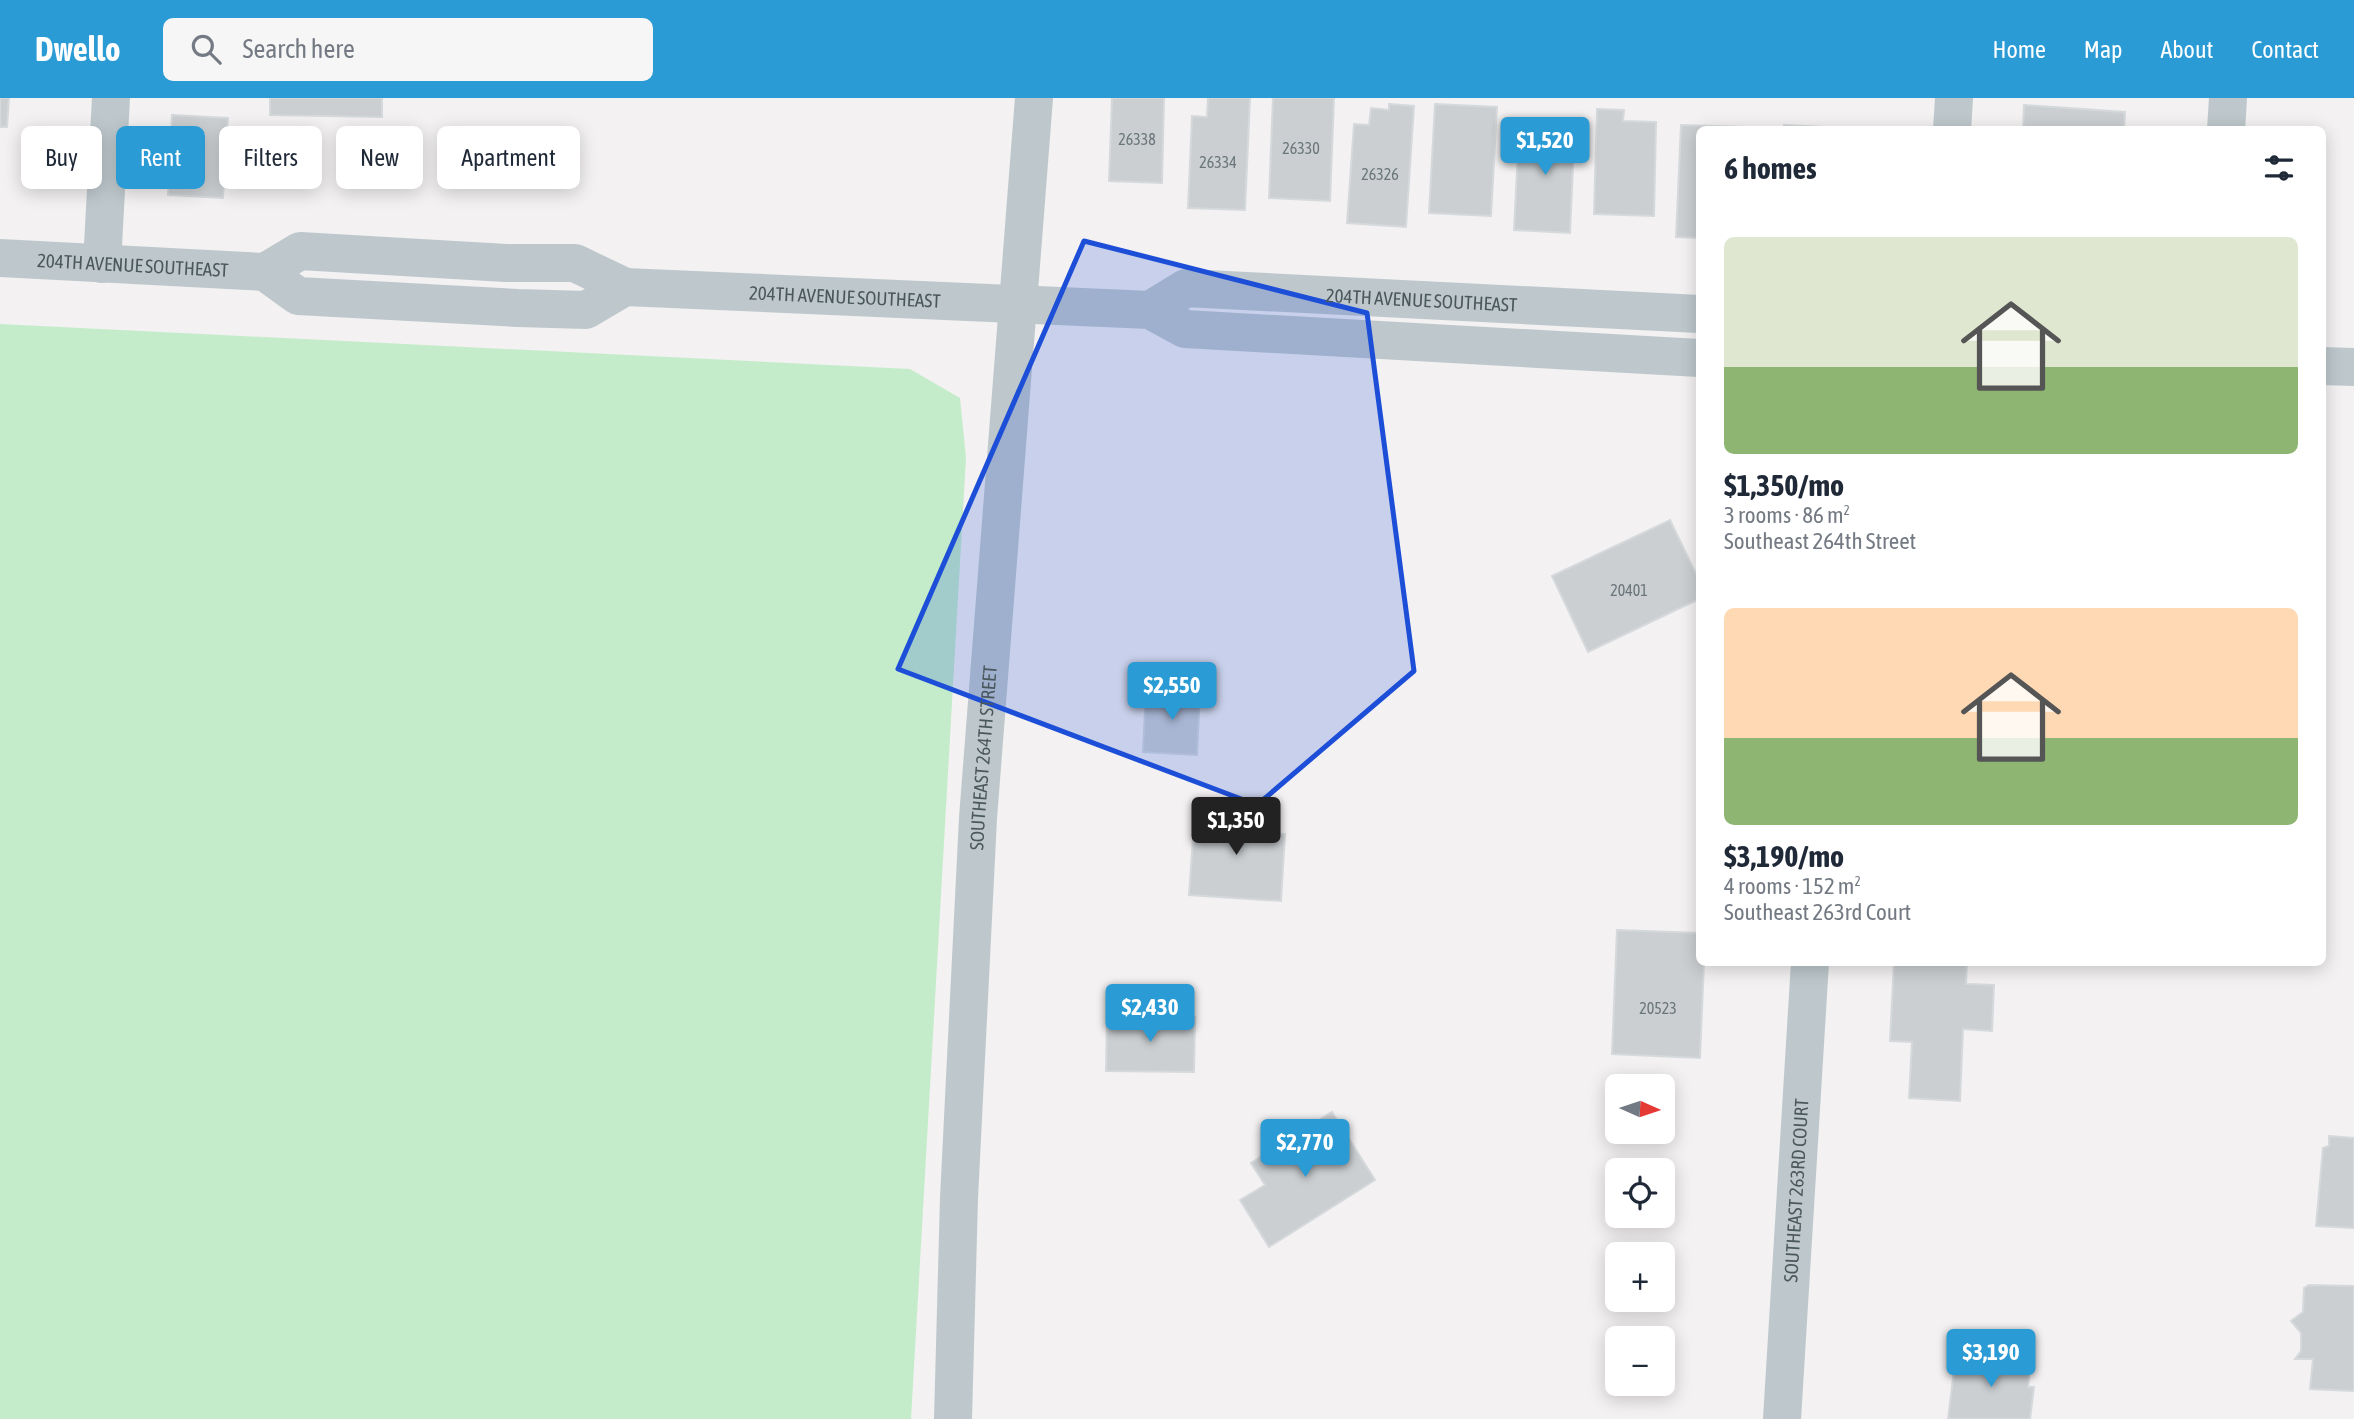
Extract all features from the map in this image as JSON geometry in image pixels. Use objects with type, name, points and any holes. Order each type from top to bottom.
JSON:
[{"type":"street","points":[[102,264],[111,98]]},
{"type":"street","name":"SOUTHEAST 264TH STREET","points":[[953,1419],[959,1198],[978,818],[1034,98]]},
{"type":"street","points":[[1952,126],[1954,98]]},
{"type":"street","points":[[2226,126],[2228,98]]},
{"type":"street","name":"204TH AVENUE SOUTHEAST","points":[[0,258],[265,272],[298,296],[586,310],[625,287],[1019,304],[1150,310],[1185,329],[1696,358]]},
{"type":"street","name":"204TH AVENUE SOUTHEAST","points":[[1150,310],[1186,288],[1696,314]]},
{"type":"street","points":[[2326,366],[2354,368]]},
{"type":"street","name":"SOUTHEAST 263RD COURT","points":[[1782,1419],[1810,966]]},
{"type":"highlighted area","points":[[1084,241],[1367,313],[1414,671],[1257,805],[898,669]]},
{"type":"green space","points":[[0,324],[910,369],[960,398],[966,458],[911,1419],[0,1419]]},
{"type":"building","points":[[0,98],[9,98],[7,127],[0,127]]},
{"type":"building","points":[[270,98],[382,98],[382,117],[270,115]]},
{"type":"building","points":[[1112,98],[1164,98],[1162,183],[1109,181]]},
{"type":"building","points":[[1208,98],[1250,98],[1245,210],[1188,208],[1192,116],[1207,117]]},
{"type":"building","points":[[1273,98],[1334,98],[1330,201],[1269,198]]},
{"type":"building","points":[[1389,104],[1414,106],[1406,227],[1347,223],[1354,124],[1369,125],[1371,108],[1389,110]]},
{"type":"building","points":[[1435,104],[1497,107],[1491,216],[1429,213]]},
{"type":"building","points":[[2024,105],[2125,112],[2124,126],[2023,126]]},
{"type":"building","points":[[1597,109],[1624,110],[1623,121],[1656,122],[1654,216],[1594,214]]},
{"type":"building","points":[[172,115],[228,118],[228,126],[219,126],[219,189],[224,189],[223,198],[168,195],[168,189],[205,189],[205,126],[171,126]]},
{"type":"building","points":[[1533,119],[1575,121],[1570,233],[1514,230],[1519,130],[1533,131]]},
{"type":"building","points":[[1681,125],[1712,126],[1696,126],[1696,238],[1676,237]]},
{"type":"building","points":[[1670,520],[1696,574],[1696,600],[1588,652],[1552,576]]},
{"type":"building","points":[[1146,690],[1200,692],[1197,755],[1143,752]]},
{"type":"building","points":[[1195,810],[1265,815],[1264,833],[1285,834],[1281,901],[1189,895]]},
{"type":"building","points":[[1617,930],[1696,933],[1696,966],[1704,966],[1700,1058],[1612,1054]]},
{"type":"building","points":[[1894,966],[1967,966],[1966,984],[1994,985],[1992,1031],[1963,1029],[1960,1101],[1909,1098],[1912,1042],[1890,1041]]},
{"type":"building","points":[[1107,1016],[1195,1017],[1194,1072],[1106,1071]]},
{"type":"building","points":[[1332,1112],[1375,1180],[1269,1247],[1240,1200],[1265,1185],[1251,1163]]},
{"type":"building","points":[[2329,1136],[2354,1138],[2354,1228],[2316,1226],[2323,1148],[2329,1146]]},
{"type":"building","points":[[2309,1285],[2354,1286],[2354,1391],[2310,1389],[2313,1359],[2295,1359],[2301,1351],[2301,1333],[2291,1321],[2303,1312],[2304,1288]]},
{"type":"building","points":[[1956,1354],[2031,1362],[2028,1387],[2034,1387],[2030,1419],[1948,1419]]}]
